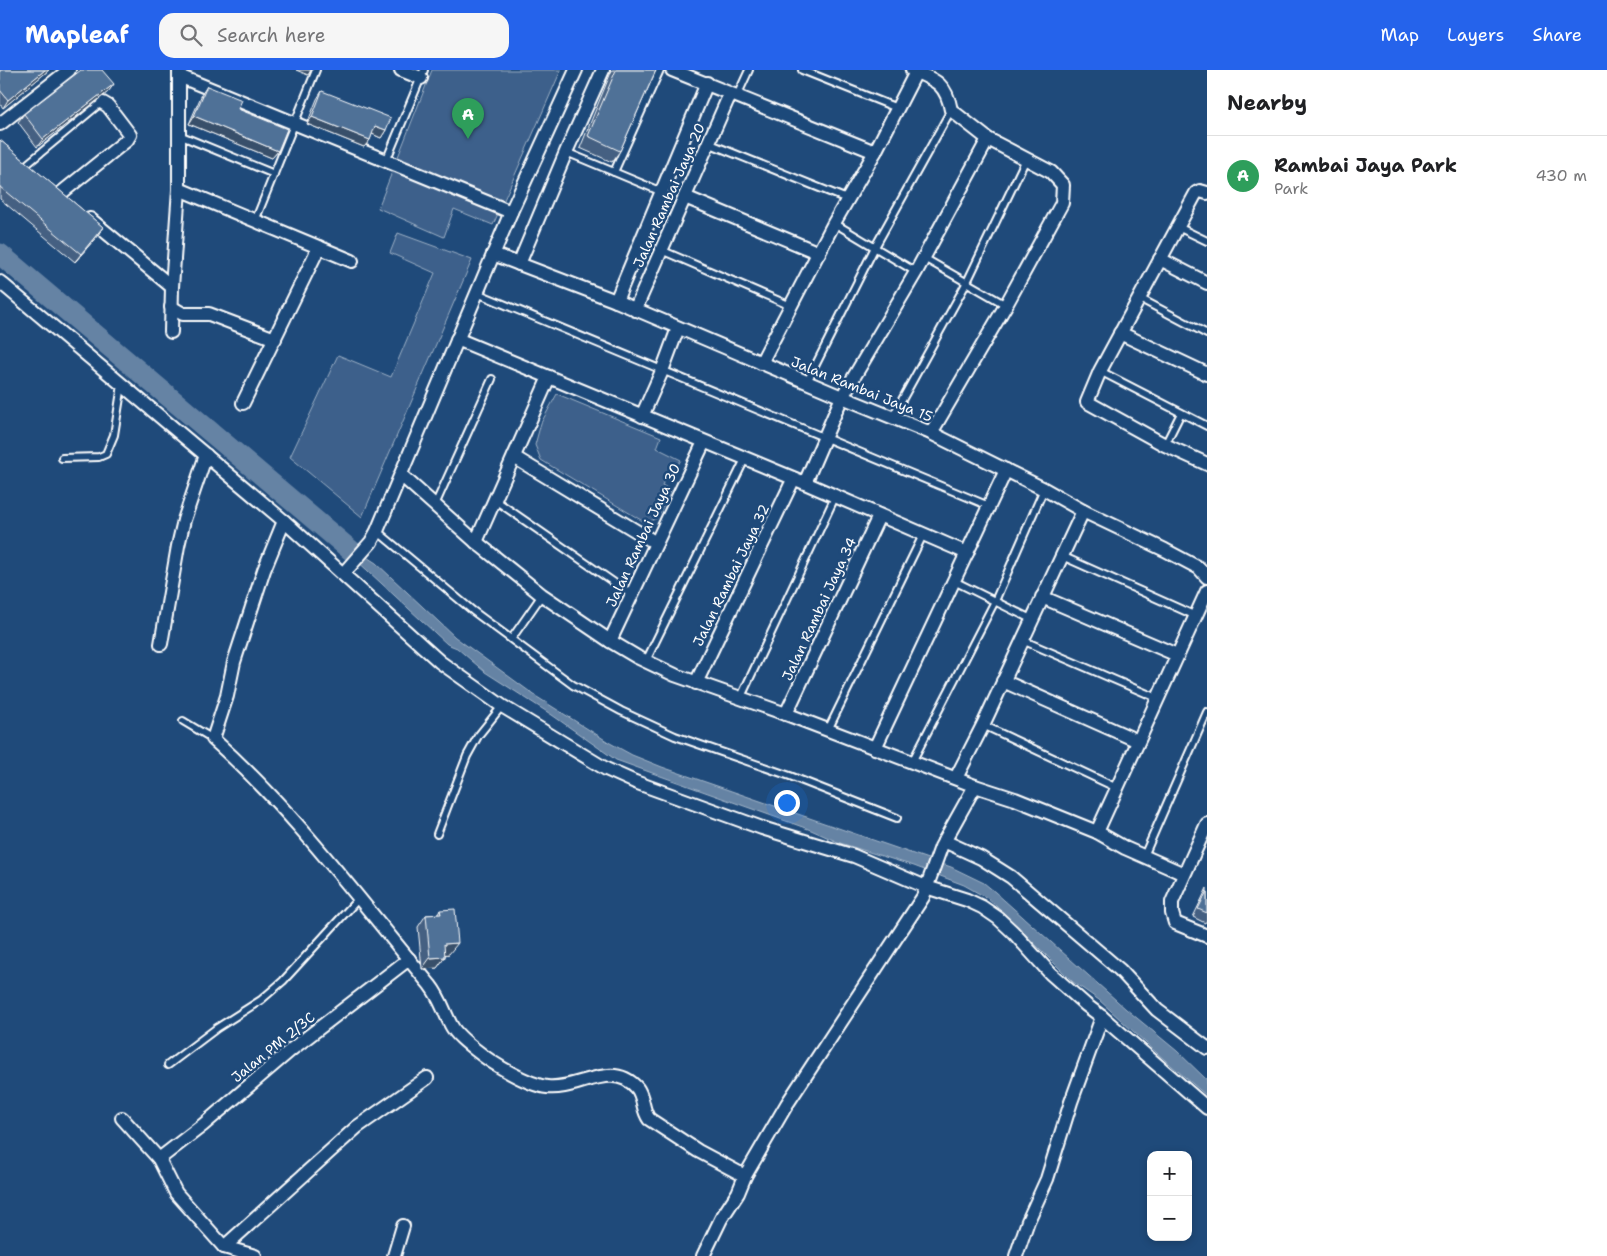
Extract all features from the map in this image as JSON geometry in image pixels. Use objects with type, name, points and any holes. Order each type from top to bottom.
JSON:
[{"type":"street","points":[[0,124],[68,70]]},
{"type":"street","points":[[401,70],[422,74]]},
{"type":"street","points":[[346,571],[374,537],[511,212],[576,70]]},
{"type":"street","points":[[519,264],[603,70]]},
{"type":"street","points":[[672,70],[874,152]]},
{"type":"street","points":[[761,363],[834,223],[874,152],[914,71],[936,81],[949,98],[951,110],[988,139],[1051,172],[1063,185],[1062,203],[1006,305],[931,433]]},
{"type":"street","points":[[171,332],[172,287],[179,189],[179,73],[294,124],[511,212]]},
{"type":"street","name":"Jalan Rambai Jaya 20","points":[[616,301],[663,193],[707,84]]},
{"type":"street","name":"Jalan Rambai Jaya 20","points":[[635,310],[708,143],[734,95]]},
{"type":"street","points":[[60,194],[127,140],[130,135],[108,106],[103,103]]},
{"type":"street","name":"Jalan Rambai Jaya 32","points":[[696,683],[799,482],[824,438],[842,397],[924,258],[988,139]]},
{"type":"street","points":[[179,189],[352,261]]},
{"type":"street","points":[[1207,193],[1200,191],[1196,193],[1100,371],[1087,402],[1165,445],[1207,464]]},
{"type":"street","points":[[685,197],[819,253]]},
{"type":"street","points":[[82,212],[172,287]]},
{"type":"street","points":[[243,404],[319,248]]},
{"type":"street","name":"Jalan Rambai Jaya 15","points":[[493,254],[616,301],[931,433],[1174,554],[1199,568],[1207,577]]},
{"type":"street","points":[[1160,259],[1207,283]]},
{"type":"street","points":[[0,282],[346,571],[354,585],[370,596],[440,662],[502,706],[606,768],[635,782],[762,828],[854,856],[928,882],[982,906],[1013,932],[1050,973],[1086,1006],[1102,1017],[1207,1108]]},
{"type":"street","points":[[171,307],[183,314],[209,314],[274,339]]},
{"type":"street","points":[[642,416],[678,328]]},
{"type":"street","points":[[1120,333],[1207,374]]},
{"type":"street","points":[[457,340],[967,553]]},
{"type":"street","points":[[476,542],[549,377]]},
{"type":"street","name":"Jalan Rambai Jaya 30","points":[[610,641],[704,442]]},
{"type":"street","points":[[161,644],[184,520],[206,455]]},
{"type":"street","points":[[514,457],[656,543]]},
{"type":"street","points":[[875,748],[1006,470]]},
{"type":"street","points":[[401,475],[476,542],[542,595],[610,641],[646,661],[696,683],[786,714],[975,786],[1015,799],[1097,832],[1184,874]]},
{"type":"street","points":[[956,778],[983,725],[1083,510]]},
{"type":"street","name":"Jalan Rambai Jaya 34","points":[[786,714],[879,516]]},
{"type":"street","points":[[284,521],[264,570],[234,662],[228,696],[213,739],[260,784],[298,825],[437,993],[445,1008],[451,1026],[460,1037],[478,1052],[523,1080],[543,1086],[560,1087],[603,1076],[625,1079],[636,1088],[641,1096],[644,1114],[649,1120],[698,1151],[746,1176]]},
{"type":"street","points":[[1097,832],[1207,591]]},
{"type":"street","points":[[1042,597],[1177,655]]},
{"type":"street","points":[[1003,681],[1138,741]]},
{"type":"street","points":[[703,1256],[721,1219],[807,1073],[923,897],[942,844],[975,786]]},
{"type":"street","points":[[1207,824],[1202,845],[1184,874],[1172,902],[1174,923],[1207,936]]},
{"type":"street","points":[[942,844],[981,858],[1011,877],[1120,970],[1157,1010],[1207,1048]]},
{"type":"street","name":"Jalan PM 2/3C","points":[[159,1159],[203,1125],[292,1049],[409,959]]},
{"type":"street","points":[[1016,1256],[1028,1221],[1047,1179],[1071,1102],[1102,1017]]},
{"type":"street","points":[[224,1247],[357,1127],[427,1078]]},
{"type":"street","points":[[122,1118],[159,1159],[176,1193],[224,1247],[254,1256]]},
{"type":"street","points":[[394,1256],[403,1226]]},
{"type":"lane","points":[[255,221],[316,70]]},
{"type":"lane","points":[[614,172],[660,70]]},
{"type":"lane","points":[[734,95],[749,70]]},
{"type":"lane","points":[[802,70],[897,108]]},
{"type":"lane","points":[[386,162],[422,74]]},
{"type":"lane","points":[[26,165],[103,103]]},
{"type":"lane","points":[[807,382],[875,248],[951,110]]},
{"type":"lane","points":[[179,135],[274,174]]},
{"type":"lane","points":[[708,143],[847,199]]},
{"type":"lane","points":[[566,152],[663,193]]},
{"type":"lane","points":[[892,418],[967,282],[1026,159]]},
{"type":"lane","points":[[834,223],[916,272]]},
{"type":"lane","points":[[1178,227],[1207,241]]},
{"type":"lane","points":[[661,250],[791,306]]},
{"type":"lane","points":[[924,258],[1006,305]]},
{"type":"lane","points":[[477,294],[989,506]]},
{"type":"lane","points":[[1139,298],[1207,334]]},
{"type":"lane","points":[[1100,371],[1207,426]]},
{"type":"lane","points":[[435,505],[492,379]]},
{"type":"lane","points":[[62,458],[99,457],[106,454],[114,435],[122,385]]},
{"type":"lane","points":[[1165,445],[1182,413]]},
{"type":"lane","points":[[646,661],[745,459]]},
{"type":"lane","points":[[912,762],[995,602],[1044,489]]},
{"type":"lane","points":[[740,699],[835,497]]},
{"type":"lane","points":[[495,500],[632,595]]},
{"type":"lane","points":[[828,730],[924,535]]},
{"type":"lane","points":[[374,537],[573,685],[621,711],[675,736],[790,776],[897,818]]},
{"type":"lane","points":[[1062,556],[1196,616]]},
{"type":"lane","points":[[954,581],[1032,619]]},
{"type":"lane","points":[[512,638],[542,595]]},
{"type":"lane","points":[[1022,640],[1157,698]]},
{"type":"lane","points":[[437,834],[467,756],[478,736],[502,706]]},
{"type":"lane","points":[[1144,856],[1207,712]]},
{"type":"lane","points":[[184,721],[213,739]]},
{"type":"lane","points":[[983,725],[1117,788]]},
{"type":"lane","points":[[168,1065],[217,1028],[262,1000],[283,981],[359,898]]},
{"type":"shaded area","points":[[432,70],[561,70],[493,225],[454,209],[444,237],[378,208]]},
{"type":"shaded area","points":[[398,233],[472,260],[362,517],[290,457],[338,355],[391,377],[435,273],[390,253]]},
{"type":"shaded area","points":[[557,394],[661,437],[657,448],[681,460],[677,466],[672,464],[662,485],[671,490],[657,518],[646,523],[541,460],[535,445],[541,423]]},
{"type":"shaded area","points":[[345,543],[376,563],[455,637],[537,697],[632,755],[951,867],[984,883],[1126,1009],[1177,1051],[1207,1080],[1207,1096],[1099,1000],[1073,982],[987,898],[964,885],[914,866],[840,843],[811,830],[616,760],[552,715],[485,672],[457,648],[447,644],[342,547]]},
{"type":"building","points":[[0,70],[45,70],[8,100],[0,90]]},
{"type":"building","points":[[81,70],[102,70],[114,84],[43,139],[24,114]]},
{"type":"building","points":[[616,70],[656,70],[620,151],[588,136]]},
{"type":"building","points":[[207,86],[242,100],[238,109],[287,129],[278,151],[194,116]]},
{"type":"building","points":[[322,91],[391,118],[386,130],[375,126],[370,140],[312,117]]},
{"type":"building","points":[[0,140],[103,227],[81,254],[0,187]]},
{"type":"building","points":[[1207,891],[1207,913],[1198,909]]},
{"type":"building","points":[[455,909],[458,943],[444,944],[445,957],[430,958],[426,915],[441,914],[440,910]]},
{"type":"waterway","points":[[0,254],[354,553]]},
{"type":"place","name":"Rambai Jaya Park","points":[[468,139]]}]
